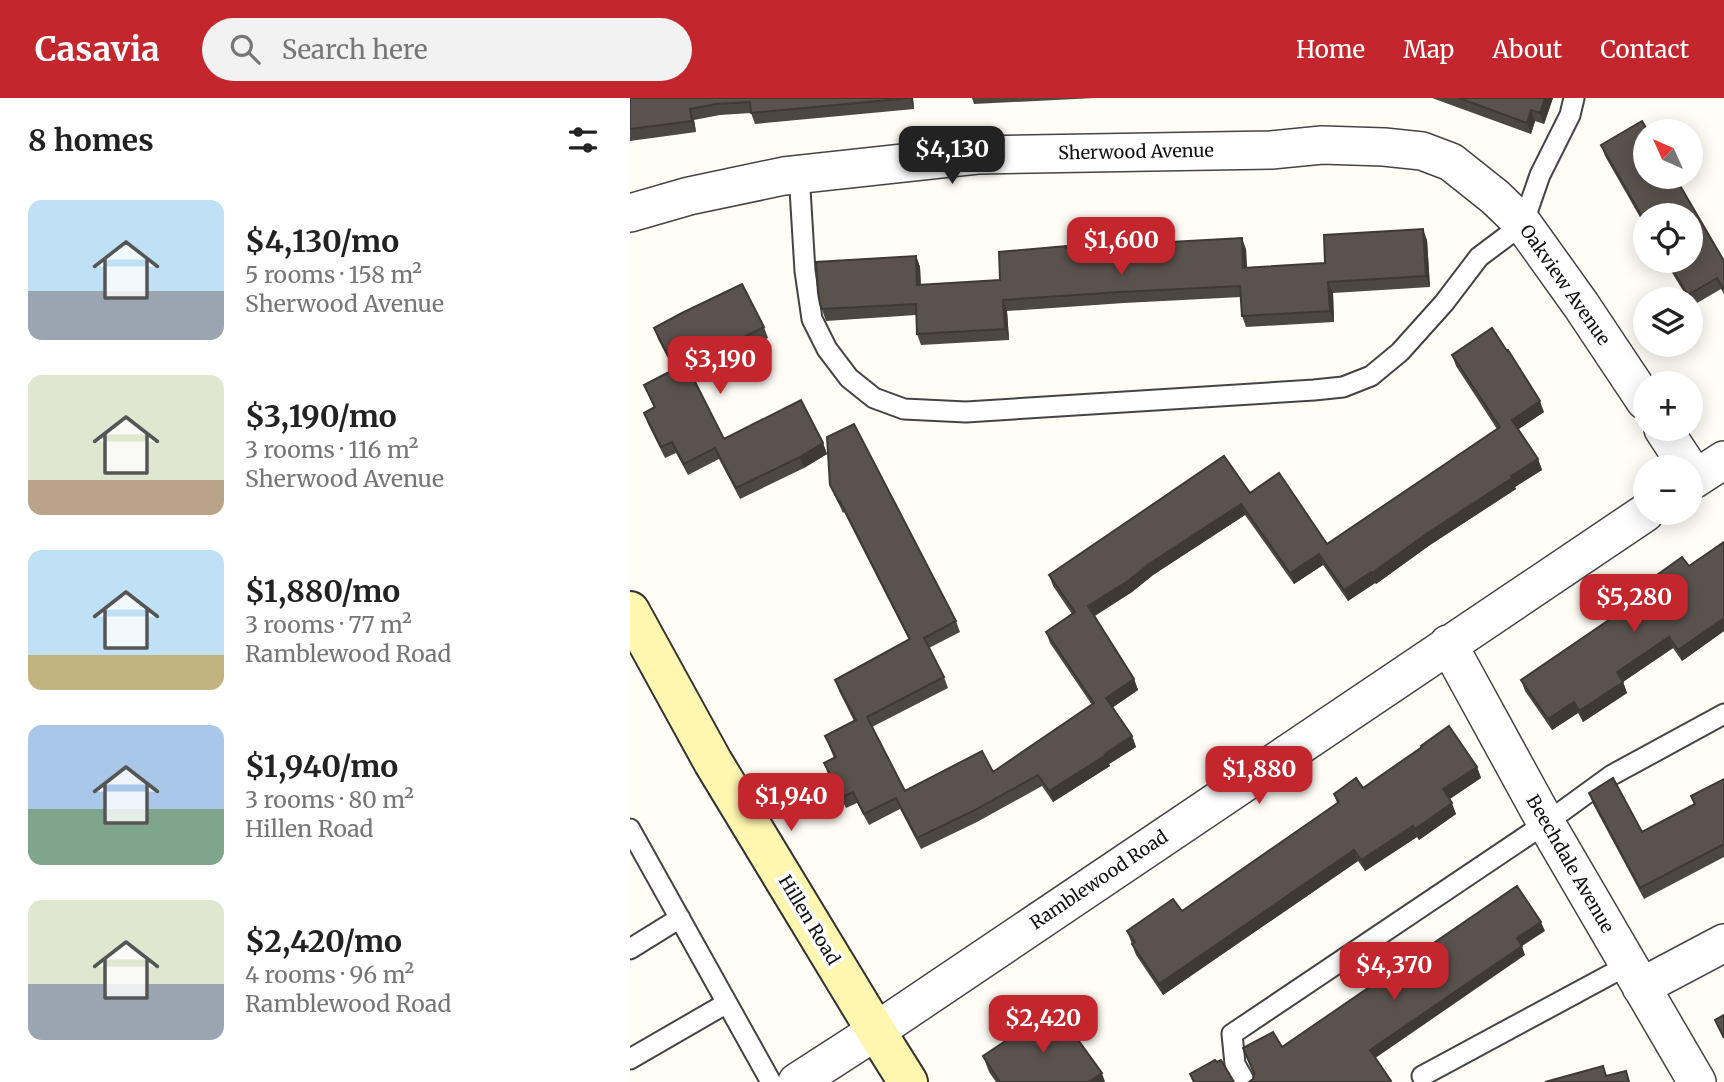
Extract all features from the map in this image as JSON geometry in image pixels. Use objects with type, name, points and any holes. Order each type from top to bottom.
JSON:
[{"type":"street","name":"Oakview Avenue","points":[[1270,150],[1322,145],[1384,147],[1422,151],[1451,162],[1495,197],[1523,224],[1633,383]]},
{"type":"street","name":"Sherwood Avenue","points":[[630,212],[799,173],[977,155],[1270,150]]},
{"type":"street","points":[[1673,441],[1684,455]]},
{"type":"street","name":"Ramblewood Road","points":[[797,1082],[1633,521]]},
{"type":"street","name":"Hillen Road","points":[[633,623],[713,762],[908,1082]]},
{"type":"street","name":"Beechdale Avenue","points":[[1448,644],[1546,823],[1697,1082]]},
{"type":"street","points":[[1634,976],[1724,943]]},
{"type":"lane","points":[[799,173],[805,271],[812,319],[828,349],[849,378],[874,398],[904,409],[966,412],[1314,390],[1343,387],[1371,376],[1400,352],[1444,303],[1479,257],[1523,224],[1540,175],[1570,115],[1574,98]]},
{"type":"lane","points":[[1245,1082],[1235,1064],[1232,1034],[1546,823],[1612,775],[1724,714]]},
{"type":"lane","points":[[631,833],[771,1082]]},
{"type":"lane","points":[[630,949],[680,918]]},
{"type":"lane","points":[[1422,1076],[1634,976]]},
{"type":"lane","points":[[630,1059],[727,1003]]},
{"type":"building","points":[[630,98],[910,98],[751,113],[750,102],[716,104],[690,109],[692,121],[630,129]]},
{"type":"building","points":[[1459,98],[1545,98],[1540,113],[1531,110],[1527,123]]},
{"type":"building","points":[[1633,126],[1633,189],[1682,189],[1690,203],[1634,203],[1601,145]]},
{"type":"building","points":[[1703,225],[1724,261],[1724,290],[1717,278],[1702,287],[1683,287],[1674,273],[1703,273]]},
{"type":"building","points":[[1423,229],[1426,276],[1328,282],[1330,311],[1242,316],[1240,286],[1120,292],[1003,300],[1005,329],[917,334],[916,304],[822,309],[818,293],[816,262],[916,256],[917,285],[1000,280],[999,252],[1066,246],[1242,238],[1243,268],[1325,263],[1324,235]]},
{"type":"building","points":[[742,284],[764,327],[687,366],[724,439],[801,400],[823,443],[736,488],[715,448],[684,464],[672,442],[661,447],[644,413],[655,407],[644,385],[675,369],[654,328]]},
{"type":"building","points":[[1492,328],[1540,401],[1512,420],[1538,459],[1511,476],[1512,478],[1344,590],[1319,554],[1290,573],[1241,504],[1088,606],[1134,679],[1106,698],[1132,736],[1049,791],[1038,775],[917,838],[896,798],[864,814],[853,792],[842,797],[824,763],[836,757],[825,736],[856,720],[835,680],[910,639],[830,485],[827,437],[854,424],[956,621],[924,638],[944,677],[867,717],[905,791],[982,751],[993,772],[1094,703],[1046,632],[1075,612],[1049,575],[1224,456],[1250,493],[1279,473],[1327,544],[1500,427],[1452,355]]},
{"type":"building","points":[[1724,542],[1724,618],[1678,650],[1669,637],[1617,672],[1623,682],[1579,711],[1574,702],[1548,719],[1521,680],[1645,595],[1640,587],[1682,557],[1689,566]]},
{"type":"building","points":[[1449,726],[1477,767],[1443,789],[1452,803],[1415,829],[1413,826],[1361,860],[1354,850],[1159,984],[1132,944],[1135,942],[1127,931],[1173,899],[1182,911],[1339,802],[1334,794],[1356,778],[1363,788]]},
{"type":"building","points":[[1613,778],[1642,832],[1695,804],[1691,796],[1724,779],[1724,844],[1640,888],[1589,793]]},
{"type":"building","points":[[1517,886],[1541,922],[1517,938],[1522,946],[1370,1050],[1390,1082],[1249,1082],[1254,1073],[1243,1048],[1273,1032],[1282,1047]]},
{"type":"building","points":[[1055,1008],[1102,1073],[1089,1082],[1000,1082],[983,1056]]},
{"type":"building","points":[[1724,1015],[1724,1038],[1715,1020]]},
{"type":"building","points":[[1215,1060],[1221,1060],[1234,1082],[1194,1082],[1190,1074]]},
{"type":"building","points":[[1603,1066],[1606,1076],[1626,1071],[1629,1082],[1545,1082]]}]
